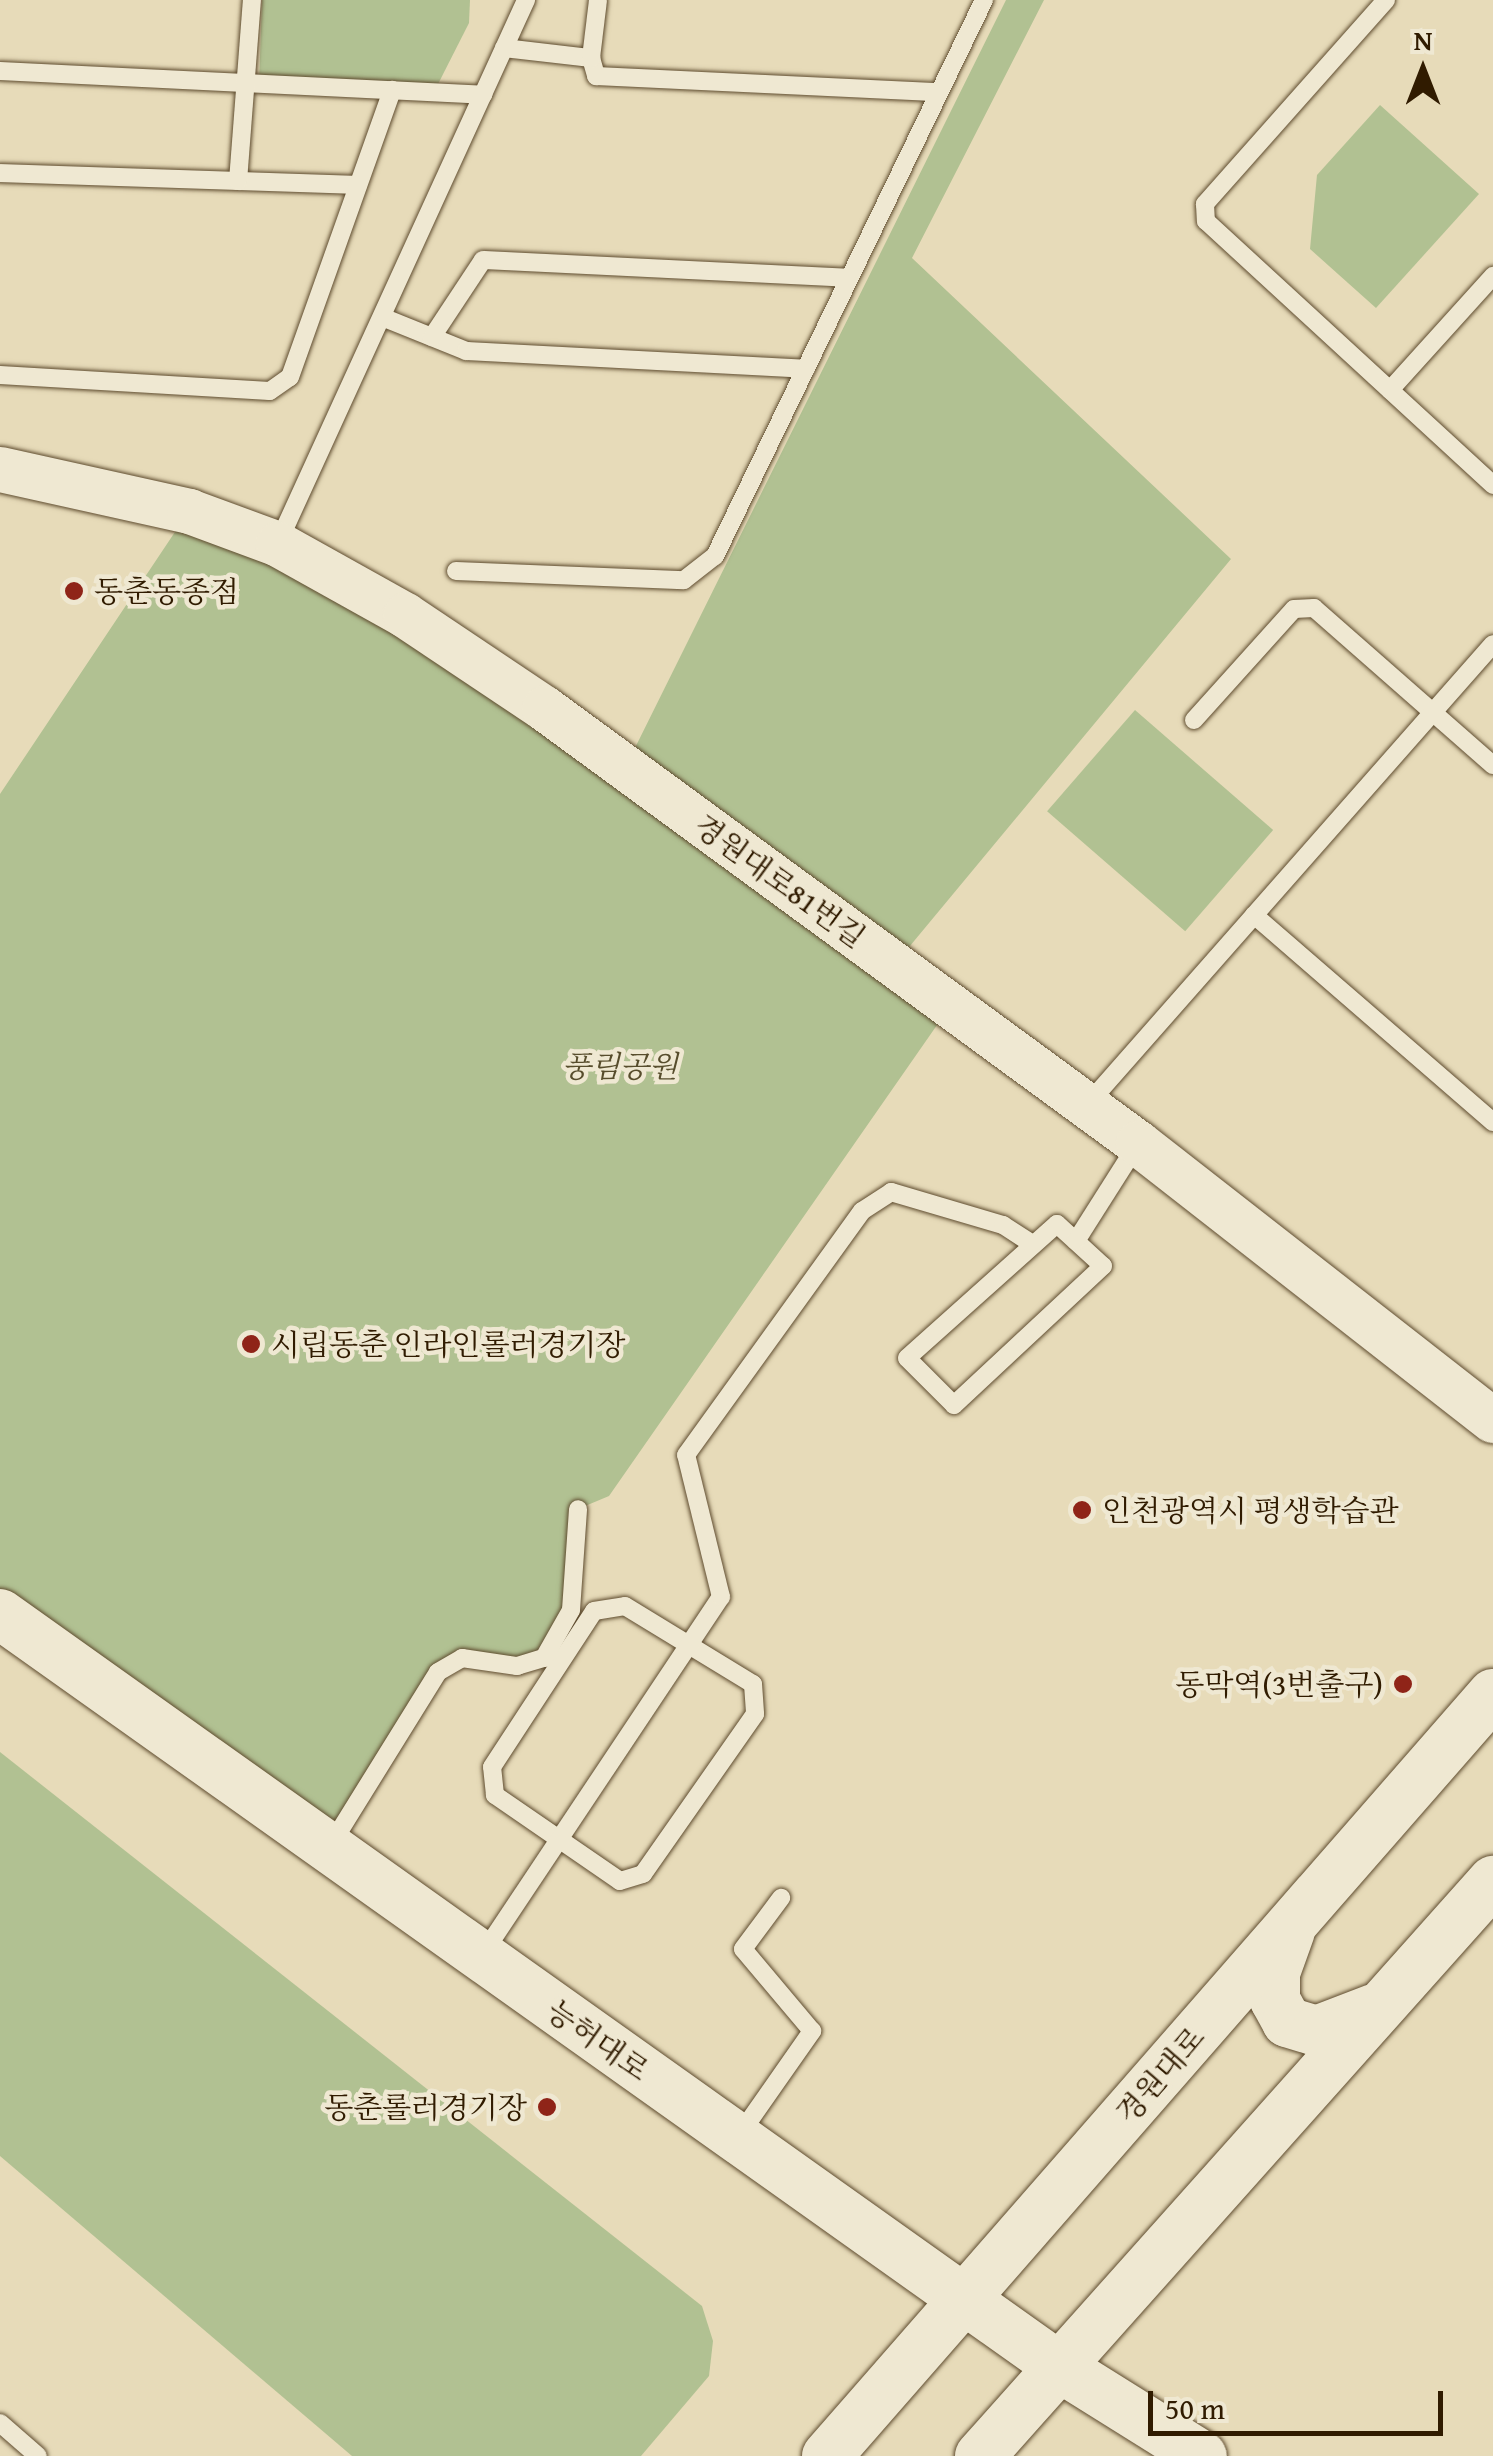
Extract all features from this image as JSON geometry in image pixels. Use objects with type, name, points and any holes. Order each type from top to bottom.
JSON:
[{"type":"main road","name":"능허대로","points":[[0,1614],[963,2300],[1061,2368],[1202,2456]]},
{"type":"main road","name":"경원대로","points":[[827,2456],[1493,1694]]},
{"type":"main road","points":[[980,2456],[1493,1881]]},
{"type":"main road","points":[[1294,1922],[1275,1972],[1275,2000],[1287,2022],[1316,2032],[1355,2020],[1387,2000]]},
{"type":"street","name":"경원대로81번길","points":[[0,469],[189,511],[278,544],[405,615],[544,708],[1138,1143],[1493,1420]]},
{"type":"lane","points":[[238,181],[252,0]]},
{"type":"lane","points":[[278,544],[526,0]]},
{"type":"lane","points":[[598,0],[590,58],[596,76],[939,92]]},
{"type":"lane","points":[[456,571],[684,580],[715,556],[984,0]]},
{"type":"lane","points":[[1386,0],[1205,204],[1206,220],[1493,484]]},
{"type":"lane","points":[[504,48],[590,58]]},
{"type":"lane","points":[[0,71],[482,95]]},
{"type":"lane","points":[[0,375],[270,390],[290,378],[392,90]]},
{"type":"lane","points":[[0,174],[358,185]]},
{"type":"lane","points":[[432,337],[482,260],[850,278]]},
{"type":"lane","points":[[1390,390],[1493,276]]},
{"type":"lane","points":[[382,317],[466,351],[806,369]]},
{"type":"lane","points":[[1194,720],[1294,609],[1314,608],[1493,765]]},
{"type":"lane","points":[[1087,1106],[1493,644]]},
{"type":"lane","points":[[1254,915],[1493,1122]]},
{"type":"lane","points":[[1076,1242],[1138,1143]]},
{"type":"lane","points":[[481,1956],[720,1596],[686,1454],[862,1211],[891,1192],[1003,1225],[1029,1242]]},
{"type":"lane","points":[[1056,1224],[1103,1266],[954,1405],[907,1358],[1029,1242],[1056,1224]]},
{"type":"lane","points":[[329,1848],[438,1672],[462,1658],[516,1666],[544,1658],[571,1610],[578,1509]]},
{"type":"lane","points":[[624,1606],[686,1644],[753,1684],[755,1714],[643,1874],[620,1881],[495,1795],[492,1767],[594,1611],[624,1606]]},
{"type":"lane","points":[[737,2139],[812,2031],[744,1949],[780,1898]]},
{"type":"lane","points":[[0,2422],[38,2456]]},
{"type":"green space","points":[[262,0],[470,0],[469,23],[434,92],[259,84]]},
{"type":"green space","name":"풍림공원","points":[[1006,0],[1044,0],[912,258],[1231,559],[895,964],[951,1005],[609,1496],[578,1509],[571,1610],[544,1658],[462,1658],[438,1672],[329,1848],[0,1614],[0,794],[189,511],[625,768]]},
{"type":"green space","points":[[1380,105],[1479,194],[1376,308],[1310,249],[1317,175]]},
{"type":"green space","points":[[1135,710],[1273,830],[1185,931],[1047,811]]},
{"type":"green space","points":[[0,1752],[702,2306],[713,2341],[709,2376],[641,2456],[352,2456],[0,2156]]},
{"type":"place","name":"동춘동종점","points":[[74,591]]},
{"type":"place","name":"시립동춘 인라인롤러경기장","points":[[251,1344]]},
{"type":"place","name":"인천광역시 평생학습관","points":[[1082,1510]]},
{"type":"place","name":"동막역(3번출구)","points":[[1403,1684]]},
{"type":"place","name":"동춘롤러경기장","points":[[547,2107]]}]
